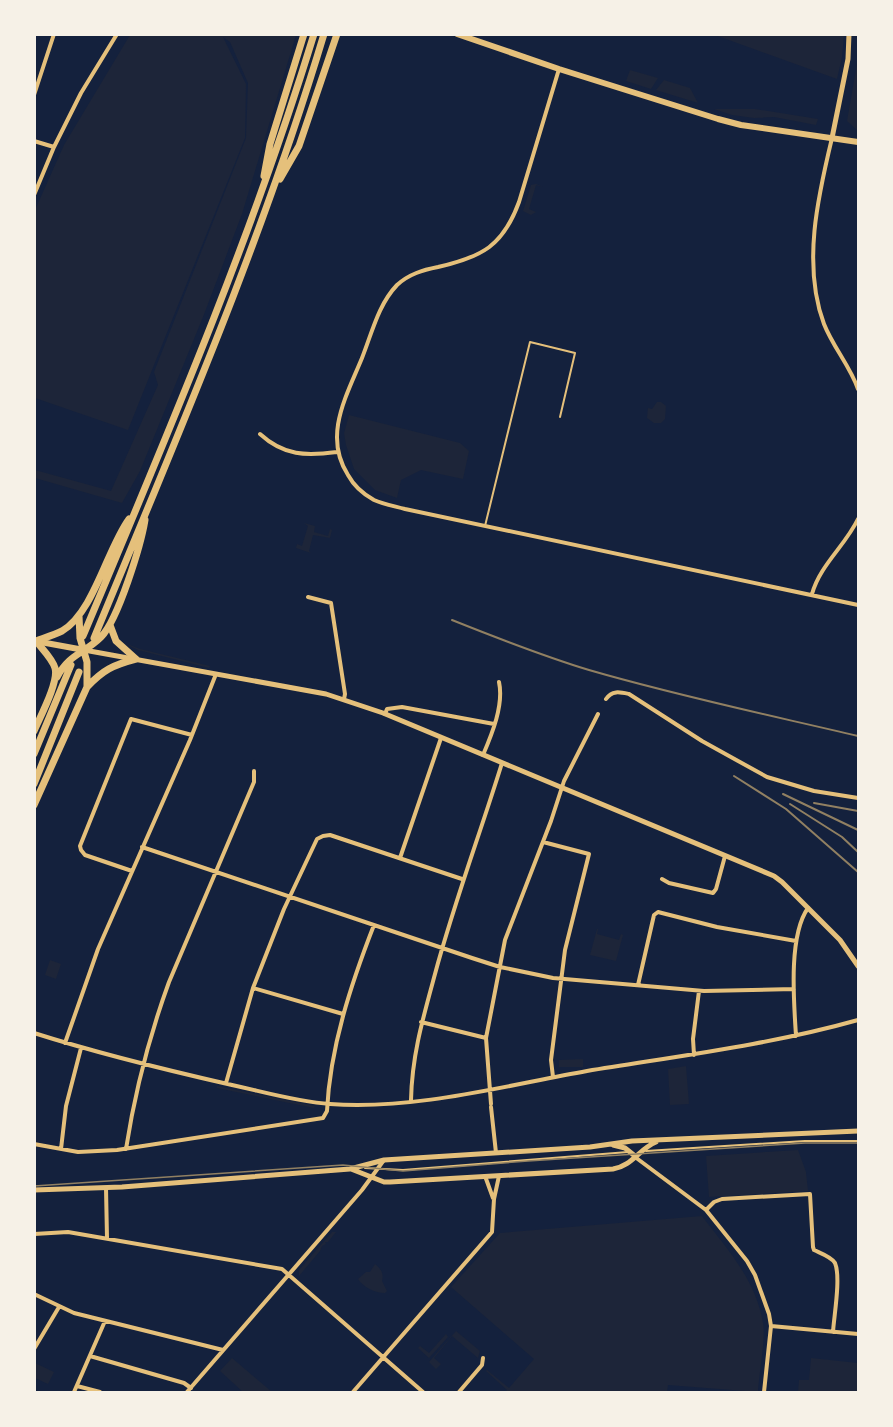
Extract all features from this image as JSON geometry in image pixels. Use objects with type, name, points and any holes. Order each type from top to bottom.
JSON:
[{"type":"highway","points":[[262,191],[270,144],[303,34]]},
{"type":"highway","points":[[81,634],[216,312],[262,191],[314,34]]},
{"type":"highway","points":[[97,638],[238,285],[274,189],[324,34]]},
{"type":"highway","points":[[274,189],[299,146],[337,36]]},
{"type":"highway","points":[[56,678],[55,668],[35,641],[64,629],[79,616],[115,541],[135,509]]},
{"type":"highway","points":[[34,731],[56,678],[110,625],[139,552],[147,509]]},
{"type":"highway","points":[[79,616],[87,667],[87,687]]},
{"type":"highway","points":[[110,625],[116,641],[136,659]]},
{"type":"highway","points":[[34,805],[87,687],[102,671],[115,664],[136,659]]},
{"type":"highway","points":[[34,754],[69,664]]},
{"type":"highway","points":[[34,784],[80,672]]},
{"type":"main road","points":[[457,34],[559,69],[729,122],[858,142]]},
{"type":"main road","points":[[35,641],[84,650]]},
{"type":"street","points":[[34,94],[54,34]]},
{"type":"street","points":[[34,195],[54,147],[81,93],[117,34]]},
{"type":"street","points":[[849,34],[848,59],[815,232],[814,280],[823,322],[858,389]]},
{"type":"street","points":[[559,69],[519,202],[514,216],[502,234],[483,252],[470,259],[421,271],[408,277],[396,286],[382,305],[341,411],[336,438],[337,452],[354,484],[373,499],[405,509],[858,605]]},
{"type":"street","points":[[34,141],[54,147]]},
{"type":"street","points":[[260,435],[273,446],[283,450],[312,454],[337,452]]},
{"type":"street","points":[[812,594],[816,579],[844,543],[858,519]]},
{"type":"street","points":[[308,597],[331,603],[344,699]]},
{"type":"street","points":[[84,650],[344,699],[385,714],[726,855],[776,878],[840,940],[858,966]]},
{"type":"street","points":[[65,1043],[91,965],[192,735],[216,674]]},
{"type":"street","points":[[483,756],[494,724],[501,691],[499,682]]},
{"type":"street","points":[[606,699],[609,695],[618,692],[629,694],[702,741],[767,777],[814,791],[858,798]]},
{"type":"street","points":[[385,714],[387,709],[402,707],[494,724]]},
{"type":"street","points":[[496,1153],[486,1038],[500,967],[510,927],[561,788],[598,714]]},
{"type":"street","points":[[132,871],[85,855],[80,846],[131,720],[192,735]]},
{"type":"street","points":[[400,858],[441,738]]},
{"type":"street","points":[[411,1101],[412,1074],[421,1022],[462,879],[502,764]]},
{"type":"street","points":[[126,1149],[142,1064],[169,982],[254,782],[254,771]]},
{"type":"street","points":[[226,1083],[253,988],[317,839],[330,835],[462,879]]},
{"type":"street","points":[[543,842],[590,854],[565,947],[551,1063],[553,1077]]},
{"type":"street","points":[[142,848],[500,967],[560,978],[699,991],[794,989]]},
{"type":"street","points":[[662,879],[669,883],[713,893],[726,855]]},
{"type":"street","points":[[796,1036],[794,989],[796,940],[800,922],[808,908]]},
{"type":"street","points":[[638,985],[648,936],[656,913],[717,927],[796,940]]},
{"type":"street","points":[[34,1144],[78,1152],[126,1149],[323,1118],[327,1111],[334,1055],[343,1014],[374,925]]},
{"type":"street","points":[[253,988],[343,1014]]},
{"type":"street","points":[[694,1055],[693,1039],[699,991]]},
{"type":"street","points":[[34,1034],[142,1064],[226,1083],[328,1104],[368,1105],[490,1090],[553,1077],[694,1055],[796,1036],[858,1020]]},
{"type":"street","points":[[421,1022],[486,1038]]},
{"type":"street","points":[[61,1149],[66,1106],[81,1048]]},
{"type":"street","points":[[34,1190],[350,1169],[384,1160],[590,1147],[632,1141],[858,1131]]},
{"type":"street","points":[[350,1169],[384,1182],[390,1182],[614,1169],[622,1168],[635,1153],[660,1141]]},
{"type":"street","points":[[611,1144],[635,1153],[706,1210],[747,1261],[755,1275],[771,1326],[764,1392]]},
{"type":"street","points":[[187,1392],[290,1275],[362,1190],[384,1160]]},
{"type":"street","points":[[353,1392],[492,1232],[494,1199],[499,1175]]},
{"type":"street","points":[[485,1176],[494,1199]]},
{"type":"street","points":[[106,1187],[107,1238]]},
{"type":"street","points":[[706,1210],[714,1202],[722,1199],[810,1194],[814,1250],[832,1260],[835,1266],[837,1293],[833,1332]]},
{"type":"street","points":[[34,1234],[68,1232],[282,1269],[423,1392]]},
{"type":"street","points":[[34,1294],[59,1307],[105,1321],[224,1350]]},
{"type":"street","points":[[34,1349],[59,1307]]},
{"type":"street","points":[[74,1392],[105,1321]]},
{"type":"street","points":[[771,1326],[858,1334]]},
{"type":"street","points":[[90,1356],[184,1383],[190,1388]]},
{"type":"street","points":[[459,1392],[483,1363],[483,1358]]},
{"type":"street","points":[[77,1386],[100,1392]]},
{"type":"lane","points":[[485,526],[530,342],[575,353],[560,417]]},
{"type":"lane","points":[[350,1169],[378,1167],[403,1170],[805,1141],[858,1141]]},
{"type":"shaded area","points":[[130,35],[296,35],[242,214],[140,471],[122,503],[35,478],[35,470],[111,491],[158,385],[154,372],[246,138],[248,83],[230,42],[223,37],[246,84],[245,138],[128,430],[35,398],[35,210],[64,145]]},
{"type":"shaded area","points":[[715,35],[844,35],[837,79]]},
{"type":"shaded area","points":[[858,58],[858,130],[857,130],[847,121]]},
{"type":"shaded area","points":[[630,70],[658,78],[651,89],[626,81]]},
{"type":"shaded area","points":[[664,80],[690,88],[698,103],[656,90]]},
{"type":"shaded area","points":[[714,109],[755,109],[818,119],[816,125],[774,117],[754,118],[732,115]]},
{"type":"shaded area","points":[[536,184],[543,187],[536,185],[529,209],[536,212],[531,215],[523,211],[531,185]]},
{"type":"shaded area","points":[[657,402],[666,406],[665,419],[661,423],[654,423],[647,418],[648,408],[652,409]]},
{"type":"shaded area","points":[[349,415],[460,443],[469,451],[463,479],[421,470],[401,480],[397,498],[375,490],[354,469],[344,433]]},
{"type":"shaded area","points":[[304,523],[315,526],[314,532],[328,536],[330,529],[332,530],[330,538],[313,535],[309,551],[311,553],[296,548],[297,544],[302,546],[308,526]]},
{"type":"shaded area","points":[[122,642],[140,649],[210,666],[209,668],[138,650]]},
{"type":"shaded area","points":[[597,929],[597,934],[619,940],[621,934],[623,935],[616,961],[590,955]]},
{"type":"shaded area","points":[[50,960],[61,964],[56,979],[45,975]]},
{"type":"shaded area","points":[[583,1059],[583,1067],[559,1067],[559,1060]]},
{"type":"shaded area","points":[[686,1066],[689,1104],[670,1105],[668,1069]]},
{"type":"shaded area","points":[[217,1086],[315,1106],[314,1108],[217,1088]]},
{"type":"shaded area","points":[[798,1150],[806,1172],[808,1191],[709,1197],[706,1156]]},
{"type":"shaded area","points":[[702,1216],[739,1266],[759,1307],[764,1338],[758,1392],[668,1385],[667,1392],[505,1392],[507,1390],[486,1371],[509,1388],[534,1359],[451,1287],[500,1233]]},
{"type":"shaded area","points":[[332,1232],[336,1232],[328,1242],[325,1242],[326,1244],[299,1276],[299,1270]]},
{"type":"shaded area","points":[[375,1264],[382,1273],[382,1281],[387,1291],[385,1293],[370,1289],[358,1279],[366,1272],[370,1272]]},
{"type":"shaded area","points":[[456,1331],[480,1351],[478,1358],[452,1336],[434,1358],[441,1364],[436,1369],[429,1362]]},
{"type":"shaded area","points":[[446,1334],[448,1337],[429,1358],[418,1348],[420,1346],[429,1353]]},
{"type":"shaded area","points":[[232,1358],[272,1392],[243,1392],[220,1371]]},
{"type":"shaded area","points":[[811,1358],[858,1363],[858,1392],[798,1392],[799,1380],[809,1380]]},
{"type":"shaded area","points":[[35,1363],[54,1372],[48,1384],[35,1378]]},
{"type":"tram line","points":[[34,1186],[343,1165],[403,1171],[805,1143],[858,1143]]},
{"type":"railway","points":[[452,620],[537,653],[589,670],[690,697],[858,736]]},
{"type":"railway","points":[[734,776],[786,809],[858,872]]},
{"type":"railway","points":[[783,794],[858,830]]},
{"type":"railway","points":[[814,803],[858,811]]},
{"type":"railway","points":[[790,804],[842,837],[858,852]]}]
